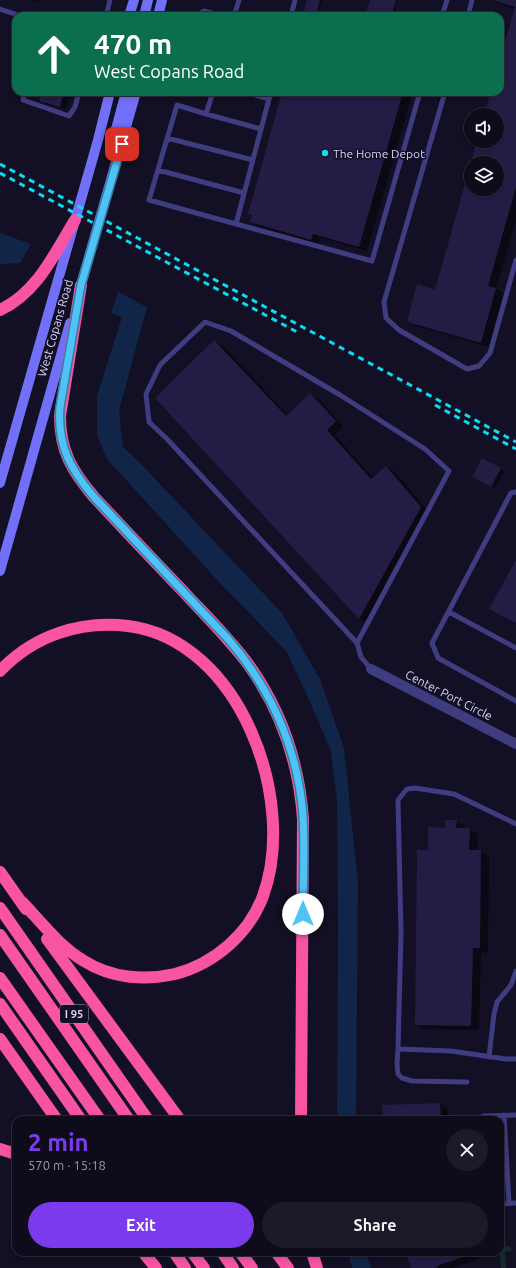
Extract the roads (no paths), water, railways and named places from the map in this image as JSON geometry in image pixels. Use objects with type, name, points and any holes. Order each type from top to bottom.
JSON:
[{"type":"highway","points":[[0,310],[25,293],[38,279],[75,220]]},
{"type":"highway","points":[[81,285],[60,416],[63,447],[70,464],[81,482],[94,497],[216,627],[247,663],[266,692],[274,708],[292,755],[300,787],[303,819],[301,1116]]},
{"type":"highway","points":[[0,671],[19,654],[39,640],[61,632],[85,626],[116,625],[133,627],[156,633],[179,644],[209,667],[227,689],[243,715],[256,743],[265,770],[272,816],[272,854],[268,879],[262,898],[252,917],[238,935],[220,951],[201,964],[179,972],[159,977],[140,978],[120,975],[93,966],[64,947],[22,902]]},
{"type":"highway","points":[[0,872],[177,1116]]},
{"type":"highway","name":"I 95","points":[[0,908],[145,1116]]},
{"type":"highway","points":[[0,935],[126,1116]]},
{"type":"highway","points":[[0,978],[97,1116]]},
{"type":"highway","points":[[0,1004],[78,1116]]},
{"type":"highway","points":[[0,1039],[54,1116]]},
{"type":"highway","points":[[0,1149],[12,1153]]},
{"type":"highway","points":[[146,1256],[156,1268]]},
{"type":"highway","points":[[152,1256],[160,1268]]},
{"type":"highway","points":[[177,1256],[185,1268]]},
{"type":"highway","points":[[195,1256],[204,1268]]},
{"type":"highway","points":[[225,1256],[233,1268]]},
{"type":"highway","points":[[243,1256],[252,1268]]},
{"type":"highway","points":[[279,1256],[288,1268]]},
{"type":"highway","points":[[313,1256],[316,1268]]},
{"type":"main road","points":[[131,12],[134,0]]},
{"type":"main road","points":[[145,12],[148,0]]},
{"type":"main road","points":[[159,12],[162,0]]},
{"type":"main road","name":"West Copans Road","points":[[0,483],[98,140],[109,96]]},
{"type":"main road","points":[[118,157],[116,129],[125,96]]},
{"type":"main road","name":"West Copans Road","points":[[0,571],[135,96]]},
{"type":"street","name":"Center Port Circle","points":[[371,669],[516,744]]},
{"type":"lane","points":[[107,12],[110,0]]},
{"type":"lane","points":[[235,12],[239,0]]},
{"type":"lane","points":[[289,0],[295,1],[292,12]]},
{"type":"lane","points":[[443,12],[447,0]]},
{"type":"lane","points":[[469,12],[472,0]]},
{"type":"lane","points":[[0,9],[12,13]]},
{"type":"lane","points":[[24,96],[23,100],[69,116],[75,107],[78,96]]},
{"type":"lane","points":[[206,114],[212,96]]},
{"type":"lane","points":[[259,96],[269,99]]},
{"type":"lane","points":[[236,224],[270,96]]},
{"type":"lane","points":[[261,128],[177,105],[149,200],[372,261],[419,96]]},
{"type":"lane","points":[[444,96],[384,302],[386,318],[399,330],[467,369],[479,366],[490,353],[516,260]]},
{"type":"lane","points":[[167,138],[253,160]]},
{"type":"lane","points":[[158,170],[244,193]]},
{"type":"lane","points":[[357,643],[449,471],[425,450],[340,395],[231,331],[205,322],[160,364],[146,394],[149,422],[167,439],[357,643],[361,657],[371,669]]},
{"type":"lane","points":[[516,492],[511,493],[432,643],[438,658],[516,701]]},
{"type":"lane","points":[[449,612],[516,648]]},
{"type":"lane","points":[[467,1082],[412,1081],[402,1078],[398,1074],[397,1064],[401,933],[398,800],[407,789],[415,788],[454,794],[516,824]]},
{"type":"lane","points":[[490,1057],[494,1014],[497,1002],[511,985],[516,971]]},
{"type":"lane","points":[[398,1049],[451,1051],[516,1059]]},
{"type":"lane","points":[[504,1115],[509,1203]]},
{"type":"lane","points":[[483,1116],[516,1115]]},
{"type":"lane","points":[[504,1204],[516,1203]]},
{"type":"water","points":[[0,233],[31,244],[20,263],[0,264]]},
{"type":"water","points":[[118,292],[147,307],[119,411],[123,447],[141,464],[282,613],[320,679],[344,748],[358,883],[356,1116],[337,1116],[337,801],[331,751],[286,651],[219,582],[107,459],[97,435],[97,396],[122,317],[111,313]]},
{"type":"water","points":[[349,1256],[366,1256],[371,1268],[352,1268]]},
{"type":"railway","points":[[0,164],[516,442]]},
{"type":"railway","points":[[0,173],[299,333]]},
{"type":"railway","points":[[435,405],[516,449]]},
{"type":"place","name":"The Home Depot","points":[[325,153]]}]
